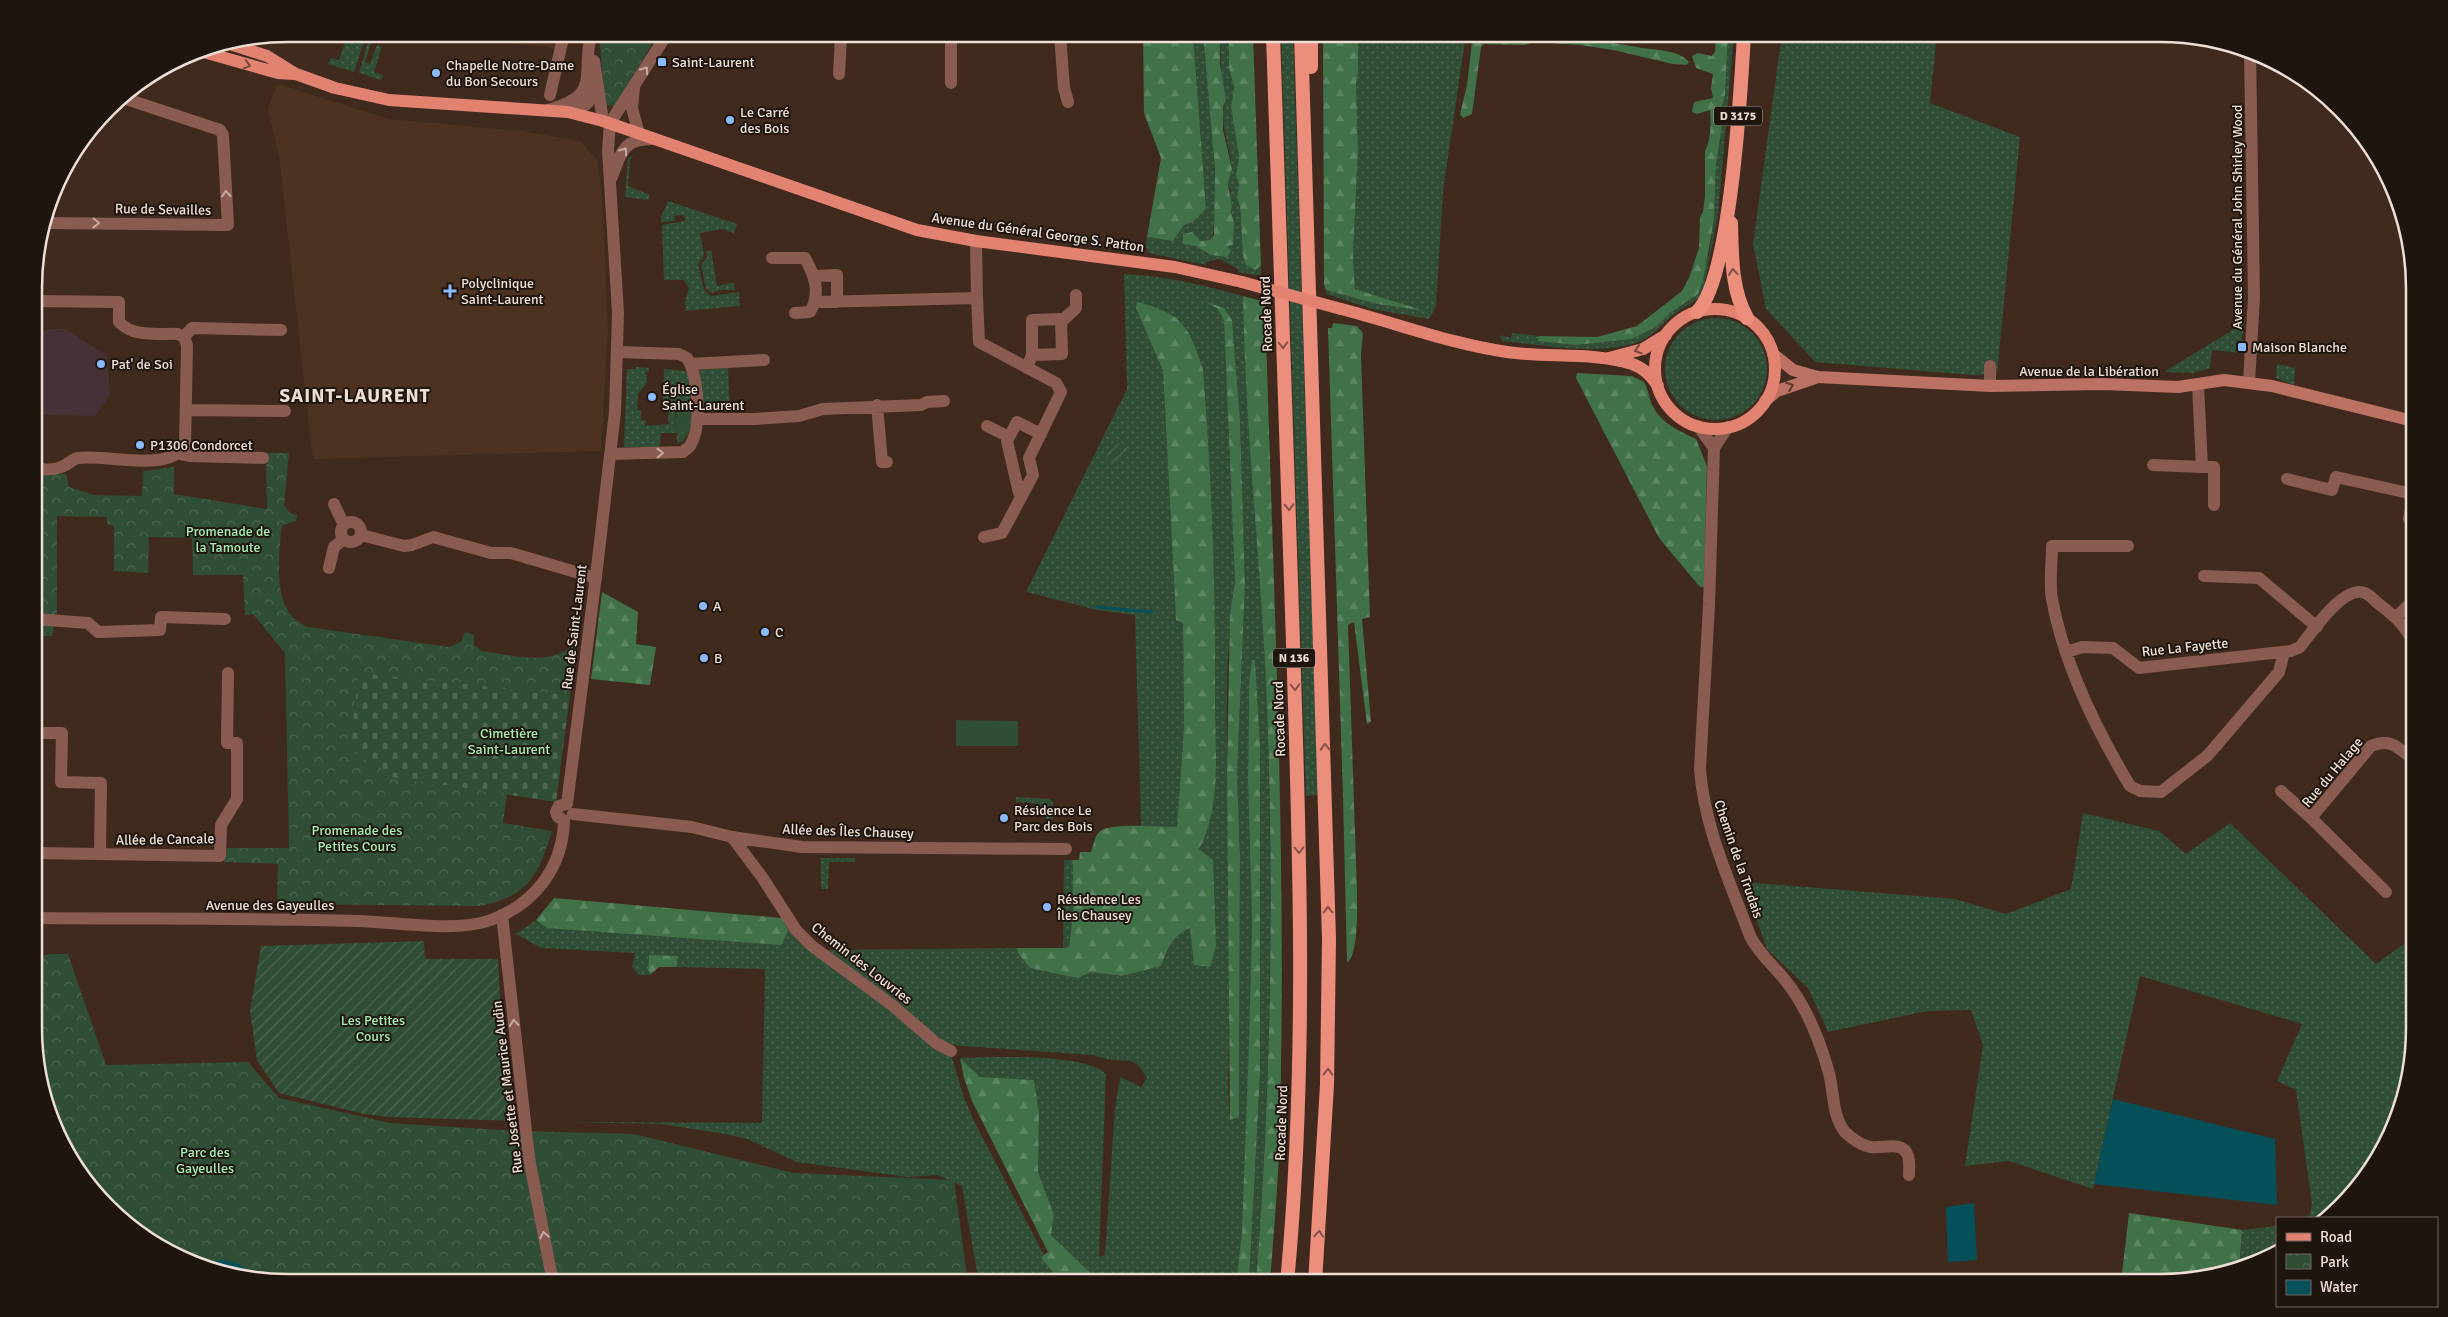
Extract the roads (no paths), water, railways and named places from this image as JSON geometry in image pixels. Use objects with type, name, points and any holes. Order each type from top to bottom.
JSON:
[{"type":"highway","points":[[1264,42],[1282,322]]},
{"type":"highway","name":"Rocade Nord","points":[[1273,42],[1301,940],[1299,1084],[1288,1274]]},
{"type":"highway","name":"N 136","points":[[1301,42],[1329,939],[1325,1140],[1317,1274]]},
{"type":"highway","points":[[1308,256],[1311,42]]},
{"type":"highway","name":"D 3175","points":[[1697,312],[1703,305],[1712,287],[1730,198],[1743,42]]},
{"type":"highway","name":"D 3175","points":[[1730,198],[1734,278],[1737,296],[1747,318]]},
{"type":"main road","name":"Avenue du Général George S. Patton","points":[[240,47],[267,56],[296,74],[335,88],[389,100],[568,112],[607,122],[918,230],[976,241],[1160,265],[1242,282],[1493,350],[1541,356],[1606,359],[1633,364],[1643,369],[1658,386]]},
{"type":"main road","name":"Avenue du Général George S. Patton","points":[[213,55],[278,73],[296,74]]},
{"type":"main road","points":[[1707,310],[1728,310],[1747,318],[1764,334],[1773,354],[1774,378],[1766,401],[1750,418],[1728,427],[1698,426],[1685,420],[1673,411],[1664,400],[1658,386],[1656,375],[1658,354],[1666,334],[1685,317],[1707,310]]},
{"type":"main road","name":"Avenue du Général George S. Patton","points":[[1606,359],[1643,349],[1666,334]]},
{"type":"main road","points":[[1773,354],[1793,370],[1818,378]]},
{"type":"main road","name":"Avenue de la Libération","points":[[1766,401],[1778,391],[1818,378],[1990,386],[2104,384],[2178,387],[2218,380],[2272,386],[2406,420]]},
{"type":"street","points":[[550,95],[562,42]]},
{"type":"street","points":[[546,110],[576,100],[584,90],[588,76],[590,42]]},
{"type":"street","name":"Rue de Saint-Laurent","points":[[502,916],[530,897],[549,876],[557,860],[562,839],[568,812],[611,454],[618,313],[607,122],[596,76],[591,42]]},
{"type":"street","points":[[607,122],[634,86],[662,42]]},
{"type":"street","points":[[839,74],[841,42]]},
{"type":"street","points":[[951,42],[951,82]]},
{"type":"street","points":[[1061,42],[1064,88],[1068,102]]},
{"type":"street","points":[[223,58],[226,51]]},
{"type":"street","name":"Avenue du Général John Shirley Wood","points":[[2249,382],[2254,297],[2250,60]]},
{"type":"street","points":[[568,112],[585,107],[589,103],[596,76]]},
{"type":"street","points":[[634,86],[632,113],[639,134]]},
{"type":"street","name":"Rue de Sevailles","points":[[52,223],[228,225],[223,135],[220,130],[129,101]]},
{"type":"street","name":"Rue de Saint-Laurent","points":[[610,181],[620,155],[627,145],[636,140],[653,139]]},
{"type":"street","points":[[976,241],[979,342],[1056,383],[1061,392],[1030,458],[1033,475],[1002,533],[984,538]]},
{"type":"street","points":[[772,258],[805,258],[815,276],[816,302],[810,312],[795,313]]},
{"type":"street","points":[[815,276],[837,275],[837,302]]},
{"type":"street","points":[[1032,355],[1062,354],[1061,322],[1076,308],[1076,295]]},
{"type":"street","points":[[816,302],[977,298]]},
{"type":"street","points":[[42,301],[119,302],[119,322],[126,330],[135,333],[178,334],[184,337],[186,345],[186,446],[180,454]]},
{"type":"street","points":[[1026,368],[1032,355],[1032,320],[1061,320],[1061,322]]},
{"type":"street","points":[[184,337],[192,328],[281,330]]},
{"type":"street","points":[[611,454],[683,452],[692,444],[697,419],[697,384],[691,364],[687,358],[679,354],[617,352]]},
{"type":"street","points":[[691,364],[764,360]]},
{"type":"street","points":[[1990,366],[1990,386]]},
{"type":"street","points":[[2198,384],[2202,467]]},
{"type":"street","points":[[697,419],[773,418],[799,416],[824,408],[878,405],[922,406],[927,402],[944,401]]},
{"type":"street","points":[[878,405],[882,462],[887,462]]},
{"type":"street","points":[[186,410],[285,410]]},
{"type":"street","points":[[1024,492],[1019,493],[1007,441],[1017,422],[1041,434]]},
{"type":"street","points":[[987,426],[1010,437]]},
{"type":"street","points":[[1698,426],[1714,448],[1728,427]]},
{"type":"street","name":"Chemin de la Trudais","points":[[1714,448],[1709,605],[1700,769],[1702,793],[1709,823],[1750,936],[1759,953],[1785,980],[1797,998],[1818,1038],[1829,1076],[1837,1119],[1855,1141],[1870,1147],[1894,1146],[1904,1149],[1908,1156],[1910,1175]]},
{"type":"street","points":[[42,469],[60,468],[80,458],[152,460],[180,454],[189,456],[263,458]]},
{"type":"street","points":[[2153,465],[2214,467],[2214,505]]},
{"type":"street","points":[[2287,479],[2332,490],[2336,477],[2406,492]]},
{"type":"street","points":[[334,504],[344,525],[341,535],[344,540]]},
{"type":"street","points":[[344,525],[349,522],[359,525],[361,535]]},
{"type":"street","points":[[361,535],[404,546],[433,537],[491,553],[511,553],[596,578]]},
{"type":"street","points":[[329,568],[334,546],[344,540],[354,542],[361,535]]},
{"type":"street","points":[[2128,546],[2052,546],[2051,598],[2067,652],[2094,721],[2130,786],[2140,791],[2155,792],[2166,789],[2211,752],[2279,672],[2284,652],[2300,647],[2344,596],[2354,592],[2365,593],[2396,617],[2406,628]]},
{"type":"street","points":[[2204,576],[2258,578],[2317,627]]},
{"type":"street","points":[[2396,617],[2406,608]]},
{"type":"street","points":[[42,620],[88,623],[98,632],[160,630],[161,617],[225,619]]},
{"type":"street","name":"Rue La Fayette","points":[[2067,652],[2082,648],[2113,648],[2139,668],[2284,652]]},
{"type":"street","name":"Allée de Cancale","points":[[42,853],[220,856],[221,825],[237,799],[237,743],[227,743],[228,673]]},
{"type":"street","points":[[45,733],[62,733],[61,782],[101,783],[100,854]]},
{"type":"street","name":"Rue du Halage","points":[[2386,892],[2311,818],[2371,746],[2383,741],[2394,744],[2406,753]]},
{"type":"street","points":[[2281,791],[2311,818]]},
{"type":"street","name":"Allée des Îles Chausey","points":[[568,812],[692,827],[732,838],[814,847],[1066,849]]},
{"type":"street","name":"Chemin des Louvries","points":[[732,838],[762,877],[796,930],[806,940],[914,1022],[936,1042],[952,1051]]},
{"type":"street","name":"Avenue des Gayeulles","points":[[42,918],[359,921],[460,926],[488,921],[502,916]]},
{"type":"street","name":"Rue Josette et Maurice Audin","points":[[502,916],[526,1140],[551,1274]]},
{"type":"water","points":[[2113,1099],[2275,1139],[2277,1205],[2094,1184]]},
{"type":"water","points":[[1974,1203],[1977,1260],[1948,1262],[1946,1207]]},
{"type":"water","points":[[223,1260],[237,1263],[250,1271],[241,1270],[212,1262]]},
{"type":"waterway","points":[[1097,607],[1152,612]]},
{"type":"place","name":"Saint-Laurent","points":[[662,62]]},
{"type":"place","name":"Chapelle Notre-Dame du Bon Secours","points":[[436,73]]},
{"type":"place","name":"Le Carré des Bois","points":[[730,120]]},
{"type":"place","name":"Polyclinique Saint-Laurent","points":[[450,291]]},
{"type":"place","name":"Maison Blanche","points":[[2242,347]]},
{"type":"place","name":"Pat' de Soi","points":[[101,364]]},
{"type":"place","name":"Église Saint-Laurent","points":[[652,397]]},
{"type":"place","name":"P1306 Condorcet","points":[[140,445]]},
{"type":"place","name":"A","points":[[703,606]]},
{"type":"place","name":"C","points":[[765,632]]},
{"type":"place","name":"B","points":[[704,658]]},
{"type":"place","name":"Résidence Le Parc des Bois","points":[[1004,818]]},
{"type":"place","name":"Résidence Les Îles Chausey","points":[[1047,907]]},
{"type":"district","name":"SAINT-LAURENT","points":[[355,395]]},
{"type":"park label","name":"Promenade de la Tamoute","points":[[228,540]]},
{"type":"park label","name":"Cimetière Saint-Laurent","points":[[509,742]]},
{"type":"park label","name":"Promenade des Petites Cours","points":[[357,838]]},
{"type":"park label","name":"Les Petites Cours","points":[[373,1028]]},
{"type":"park label","name":"Parc des Gayeulles","points":[[205,1160]]}]
